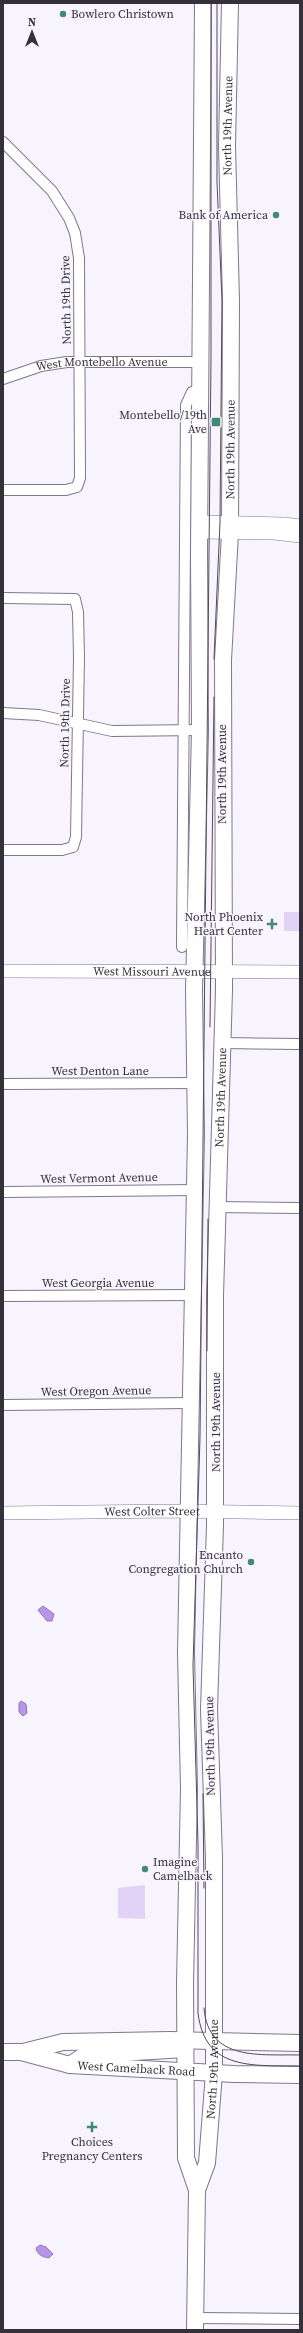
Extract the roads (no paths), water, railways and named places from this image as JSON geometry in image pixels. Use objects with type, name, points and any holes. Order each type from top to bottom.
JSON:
[{"type":"main road","name":"North 19th Avenue","points":[[197,2190],[186,2158],[191,2042],[190,1789],[186,1688],[187,1512],[196,1190],[195,971],[200,730],[203,3]]},
{"type":"main road","name":"North 19th Avenue","points":[[191,2042],[213,2023],[214,1858],[209,1709],[216,1512],[217,1207],[224,971],[222,724],[230,528],[231,301],[227,146],[230,3]]},
{"type":"main road","name":"West Camelback Road","points":[[3,2052],[21,2052],[63,2042],[300,2043]]},
{"type":"main road","name":"North 19th Avenue","points":[[191,2042],[214,2073],[207,2163],[197,2190],[195,2324]]},
{"type":"main road","points":[[70,2065],[85,2055],[191,2042]]},
{"type":"main road","name":"West Camelback Road","points":[[21,2052],[70,2065],[189,2072],[300,2075]]},
{"type":"street","name":"North 19th Drive","points":[[3,142],[52,191],[69,218],[79,258],[80,362],[80,478],[78,487],[66,490],[3,490]]},
{"type":"street","name":"West Montebello Avenue","points":[[3,379],[41,366],[80,362],[202,362]]},
{"type":"street","points":[[182,947],[182,730],[186,406],[192,392],[201,391]]},
{"type":"street","points":[[200,527],[230,528],[300,526]]},
{"type":"street","points":[[230,528],[300,536]]},
{"type":"street","name":"North 19th Drive","points":[[3,598],[75,599],[78,612],[76,837],[73,847],[62,850],[3,850]]},
{"type":"street","points":[[3,713],[39,715],[112,731],[200,730]]},
{"type":"street","name":"West Missouri Avenue","points":[[3,971],[300,972]]},
{"type":"street","points":[[222,1043],[300,1044]]},
{"type":"street","name":"West Denton Lane","points":[[3,1084],[196,1083]]},
{"type":"street","name":"West Vermont Avenue","points":[[3,1192],[196,1190]]},
{"type":"street","points":[[217,1207],[300,1208]]},
{"type":"street","name":"West Georgia Avenue","points":[[3,1296],[194,1295]]},
{"type":"street","name":"West Oregon Avenue","points":[[3,1405],[190,1403]]},
{"type":"street","name":"West Colter Street","points":[[3,1513],[300,1513]]},
{"type":"street","points":[[195,2324],[300,2319]]},
{"type":"tram line","points":[[211,3],[211,357],[200,1437],[193,1665],[198,1844],[198,2013],[203,2032],[211,2046],[221,2055],[235,2061],[250,2064],[266,2066],[300,2066]]},
{"type":"tram line","points":[[214,659],[220,522],[222,300],[217,182],[217,3]]},
{"type":"tram line","points":[[210,1027],[214,697]]},
{"type":"tram line","points":[[207,1351],[208,1219]]},
{"type":"tram line","points":[[203,1794],[204,1888]]},
{"type":"tram line","points":[[204,2008],[208,2025],[215,2038],[226,2046],[239,2051],[254,2054],[300,2055]]},
{"type":"place","name":"Bowlero Christown","points":[[63,14]]},
{"type":"place","name":"Bank of America","points":[[276,215]]},
{"type":"place","name":"Montebello/19th Ave","points":[[216,422]]},
{"type":"place","name":"North Phoenix Heart Center","points":[[272,924]]},
{"type":"place","name":"Encanto Congregation Church","points":[[251,1562]]},
{"type":"place","name":"Imagine Camelback","points":[[145,1869]]},
{"type":"place","name":"Choices Pregnancy Centers","points":[[92,2127]]}]
